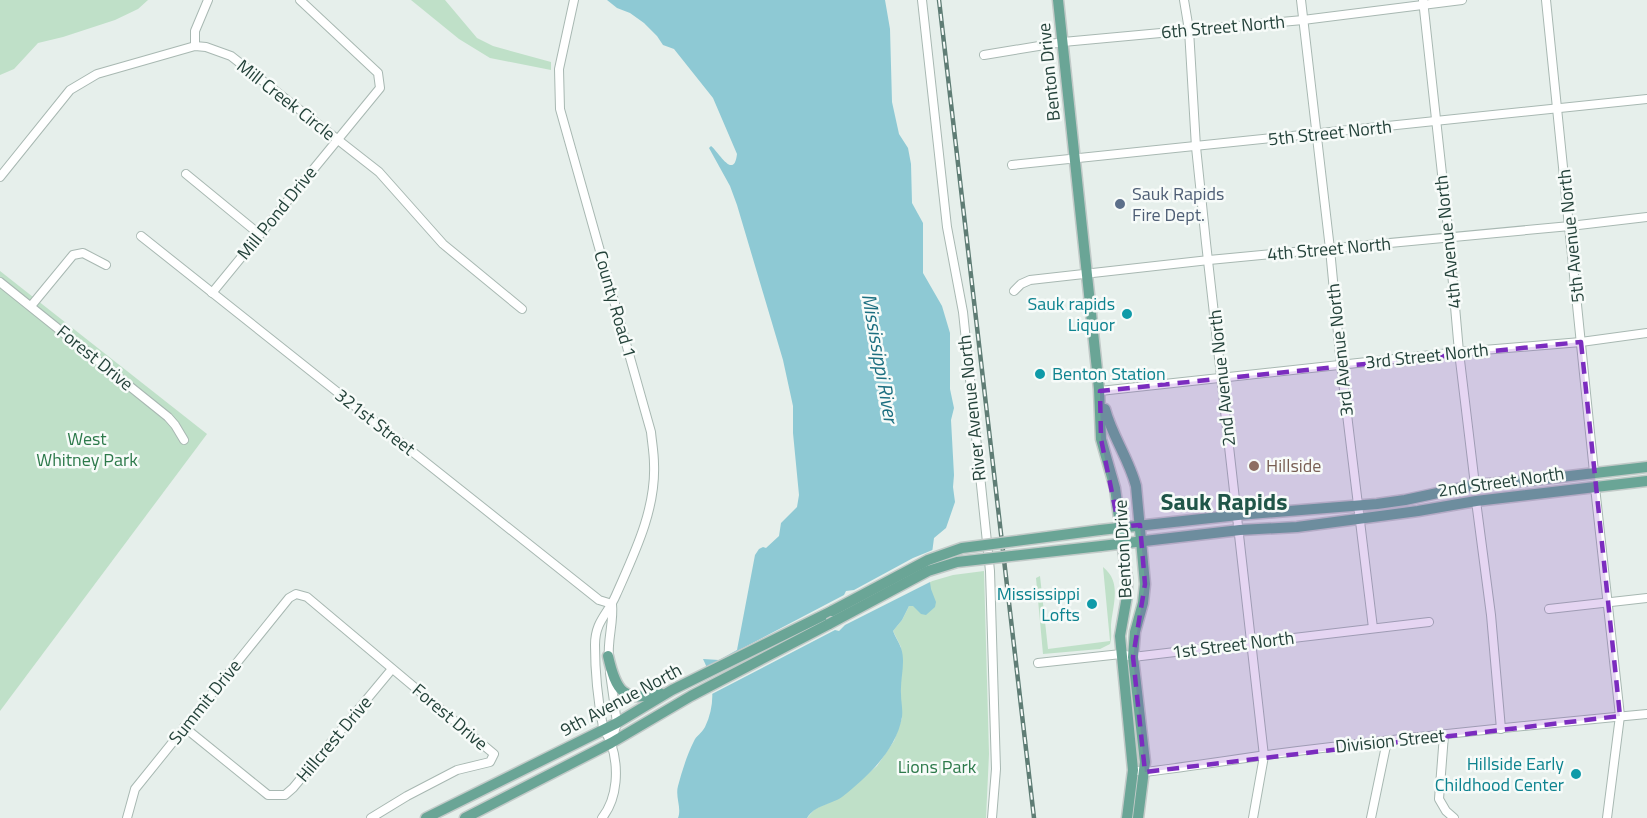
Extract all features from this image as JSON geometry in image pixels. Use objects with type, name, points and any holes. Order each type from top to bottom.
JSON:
[{"type":"main road","name":"Benton Drive","points":[[1058,0],[1100,391],[1101,439],[1115,488],[1127,588],[1120,626],[1133,770],[1127,818]]},
{"type":"main road","name":"Benton Drive","points":[[1100,391],[1112,431],[1134,477],[1140,525],[1145,593],[1135,632],[1133,657],[1145,772],[1138,818]]},
{"type":"main road","points":[[1119,527],[1358,506],[1405,500],[1475,485],[1647,467]]},
{"type":"main road","name":"2nd Street North","points":[[1101,546],[1240,530],[1297,527],[1476,501],[1647,481]]},
{"type":"main road","name":"9th Avenue North","points":[[426,818],[617,723],[672,690],[832,611],[928,560],[962,548],[1119,527]]},
{"type":"main road","name":"9th Avenue North","points":[[465,818],[611,743],[691,696],[928,571],[957,562],[1101,546]]},
{"type":"main road","points":[[608,656],[617,685],[625,693],[633,697],[672,690]]},
{"type":"street","points":[[0,177],[70,90],[97,74],[195,46],[195,31],[208,0]]},
{"type":"street","name":"Mill Pond Drive","points":[[212,293],[380,88],[378,73],[300,0]]},
{"type":"street","name":"County Road 1","points":[[574,0],[559,69],[560,109],[651,432],[655,466],[642,536],[612,604],[603,614],[595,633],[597,674],[604,729],[611,743]]},
{"type":"street","name":"River Avenue North","points":[[922,0],[947,227],[963,312],[990,570],[996,769],[992,818]]},
{"type":"street","name":"2nd Avenue North","points":[[1184,0],[1189,30],[1196,147],[1264,756],[1252,818]]},
{"type":"street","name":"3rd Avenue North","points":[[1301,0],[1341,365],[1373,628]]},
{"type":"street","name":"6th Street North","points":[[984,55],[1063,42],[1303,20],[1423,2],[1462,0]]},
{"type":"street","name":"5th Avenue North","points":[[1546,0],[1594,472]]},
{"type":"street","name":"4th Avenue North","points":[[1423,2],[1475,485]]},
{"type":"street","name":"Mill Creek Circle","points":[[195,46],[206,47],[231,56],[379,172],[443,244],[522,309]]},
{"type":"street","name":"5th Street North","points":[[1012,165],[1647,99]]},
{"type":"street","points":[[186,174],[259,234]]},
{"type":"street","name":"4th Street North","points":[[1014,291],[1021,284],[1030,280],[1209,260],[1570,226],[1647,216]]},
{"type":"street","name":"321st Street","points":[[141,236],[599,600],[612,604]]},
{"type":"street","points":[[31,306],[73,255],[83,253],[106,265]]},
{"type":"street","name":"Forest Drive","points":[[0,282],[168,417],[175,424],[183,440]]},
{"type":"street","name":"3rd Street North","points":[[1100,391],[1459,352],[1581,342],[1647,333]]},
{"type":"street","points":[[1596,487],[1620,716],[1607,818]]},
{"type":"street","points":[[1476,501],[1491,615],[1501,729]]},
{"type":"street","name":"Forest Drive","points":[[296,594],[307,597],[494,753],[490,762],[457,771],[406,796],[371,818]]},
{"type":"street","name":"Summit Drive","points":[[127,818],[135,789],[289,598],[296,594]]},
{"type":"street","points":[[1549,609],[1647,598]]},
{"type":"street","name":"County Road 1","points":[[612,604],[614,618],[608,637],[608,656],[617,723]]},
{"type":"street","name":"1st Street North","points":[[1038,663],[1121,654],[1133,657],[1429,622]]},
{"type":"street","name":"Hillcrest Drive","points":[[184,727],[268,795],[285,795],[392,669]]},
{"type":"street","name":"Division Street","points":[[1133,770],[1145,772],[1387,741],[1647,714]]},
{"type":"street","points":[[602,818],[613,793],[616,771],[611,743],[617,723]]},
{"type":"street","points":[[1444,735],[1439,800],[1454,818]]},
{"type":"street","points":[[1371,818],[1387,741]]},
{"type":"highlighted area","points":[[1581,342],[1620,716],[1145,772],[1133,657],[1145,584],[1140,525],[1119,527],[1101,439],[1100,391]]},
{"type":"green space","points":[[0,0],[148,0],[138,9],[115,20],[38,43],[14,69],[0,75]]},
{"type":"green space","points":[[411,0],[445,0],[477,38],[493,46],[551,62],[551,70],[490,58],[459,39]]},
{"type":"green space","name":"West Whitney Park","points":[[0,271],[207,434],[0,711]]},
{"type":"green space","points":[[1103,567],[1113,579],[1115,594],[1110,644],[1100,649],[1043,654],[1036,578],[1040,576],[1048,649],[1110,641]]},
{"type":"green space","name":"Lions Park","points":[[984,571],[989,754],[986,818],[807,818],[815,809],[841,797],[877,766],[894,741],[902,718],[900,696],[902,666],[901,647],[893,631],[909,606],[930,590],[929,582],[953,575]]},
{"type":"water","name":"Mississippi River","points":[[607,0],[885,0],[890,29],[892,102],[899,134],[908,148],[911,164],[912,203],[923,223],[923,273],[942,306],[950,333],[955,502],[946,528],[934,538],[929,576],[936,602],[935,607],[926,615],[921,614],[913,606],[909,606],[893,631],[901,648],[903,659],[902,717],[894,741],[861,781],[842,797],[818,808],[807,818],[678,818],[677,790],[681,775],[691,746],[705,727],[711,710],[710,676],[703,659],[719,660],[737,650],[755,555],[759,549],[766,548],[779,536],[781,523],[797,507],[799,495],[793,433],[793,406],[783,360],[737,205],[730,186],[709,148],[711,146],[729,165],[735,162],[737,154],[713,98],[674,49],[663,45],[644,23]]},
{"type":"pier","points":[[935,549],[932,581],[845,625],[839,631],[835,630],[710,695],[705,668],[844,595],[846,591],[854,590],[913,558]]},
{"type":"railway","points":[[939,0],[1034,818]]},
{"type":"place","name":"Sauk Rapids Fire Dept.","points":[[1120,204]]},
{"type":"place","name":"Sauk rapids Liquor","points":[[1127,314]]},
{"type":"place","name":"Benton Station","points":[[1040,374]]},
{"type":"place","name":"Hillside","points":[[1254,466]]},
{"type":"place","name":"Mississippi Lofts","points":[[1092,604]]},
{"type":"place","name":"Hillside Early Childhood Center","points":[[1576,774]]},
{"type":"district","name":"Sauk Rapids","points":[[1224,502]]}]
